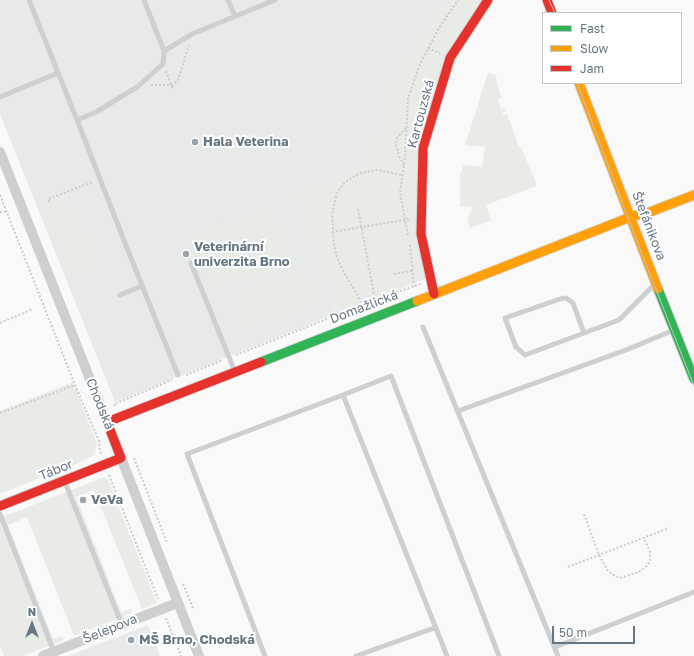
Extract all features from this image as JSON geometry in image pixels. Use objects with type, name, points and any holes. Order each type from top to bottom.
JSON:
[{"type":"street","name":"Kartouzská","points":[[434,294],[421,234],[423,148],[450,58],[488,0]]},
{"type":"street","points":[[547,0],[552,12]]},
{"type":"street","name":"Štefánikova","points":[[580,84],[694,379]]},
{"type":"street","name":"Chodská","points":[[0,152],[199,656]]},
{"type":"street","name":"Domažlická","points":[[107,422],[631,217],[650,212],[694,195]]},
{"type":"street","name":"Tábor","points":[[0,506],[121,458]]},
{"type":"street","name":"Šelepova","points":[[43,656],[177,603]]},
{"type":"lane","points":[[29,0],[179,377]]},
{"type":"lane","points":[[77,120],[96,112],[137,87],[163,64],[164,51],[144,0]]},
{"type":"lane","points":[[228,0],[235,16]]},
{"type":"lane","points":[[164,51],[192,34],[275,0]]},
{"type":"lane","points":[[0,97],[58,72]]},
{"type":"lane","points":[[192,263],[235,372]]},
{"type":"lane","points":[[584,333],[572,303],[566,298],[505,318],[516,347],[525,355],[619,320],[656,282]]},
{"type":"lane","points":[[120,295],[142,286]]},
{"type":"lane","points":[[423,327],[558,656]]},
{"type":"lane","points":[[458,411],[626,350],[675,329]]},
{"type":"lane","points":[[265,656],[187,454],[391,376],[499,656]]},
{"type":"lane","points":[[343,395],[434,628],[447,656]]},
{"type":"lane","points":[[64,481],[122,625]]},
{"type":"lane","points":[[0,514],[54,652]]},
{"type":"lane","points":[[555,647],[694,592]]},
{"type":"lane","points":[[356,656],[434,628]]},
{"type":"path","points":[[137,87],[172,85],[178,80],[188,53],[192,34]]},
{"type":"path","points":[[163,64],[173,89]]},
{"type":"path","points":[[404,165],[399,156],[396,145],[397,138],[406,127]]},
{"type":"path","points":[[360,298],[346,276],[338,258],[332,232],[332,214],[338,191],[345,182],[360,173],[371,170],[402,175]]},
{"type":"path","points":[[49,202],[48,199],[100,179]]},
{"type":"path","points":[[0,195],[75,385],[99,441],[100,450],[105,464],[181,656]]},
{"type":"path","points":[[358,209],[375,300]]},
{"type":"path","points":[[0,212],[6,212]]},
{"type":"path","points":[[332,232],[405,219]]},
{"type":"path","points":[[394,274],[412,271]]},
{"type":"path","points":[[186,375],[375,300],[431,280]]},
{"type":"path","points":[[0,323],[34,310]]},
{"type":"path","points":[[119,417],[114,404],[179,377]]},
{"type":"path","points":[[0,413],[75,385]]},
{"type":"path","points":[[133,455],[169,549]]},
{"type":"path","points":[[584,514],[608,571],[620,578],[639,572],[648,565],[650,560],[650,552],[644,538]]},
{"type":"path","points":[[568,567],[669,528]]},
{"type":"path","points":[[182,582],[195,613]]},
{"type":"shaded area","name":"Veterinární univerzita Brno","points":[[0,0],[443,0],[405,57],[386,92],[369,165],[293,195],[338,313],[115,402],[0,114]]},
{"type":"shaded area","points":[[443,0],[483,0],[419,146],[425,279],[338,313],[293,195],[369,165],[386,92],[405,57]]},
{"type":"shaded area","points":[[488,73],[495,75],[501,98],[498,100],[501,109],[505,108],[506,111],[503,112],[503,115],[507,114],[536,186],[486,205],[491,220],[470,228],[467,219],[473,207],[460,206],[460,176],[463,165],[482,167],[485,147],[465,145]]},
{"type":"shaded area","points":[[67,195],[75,213],[79,211],[102,266],[72,278],[42,205]]},
{"type":"shaded area","points":[[271,205],[293,260],[215,290],[193,235]]},
{"type":"shaded area","points":[[307,265],[321,301],[248,330],[234,294]]},
{"type":"shaded area","points":[[73,382],[97,443],[95,453],[83,461],[0,494],[0,411]]},
{"type":"shaded area","points":[[104,477],[108,480],[157,603],[142,609],[94,490],[76,497],[121,612],[130,609],[132,613],[74,636],[27,517],[8,525],[53,639],[62,636],[64,640],[23,656],[4,656],[0,646],[0,518]]},
{"type":"shaded area","name":"MŠ Brno, Chodská","points":[[148,625],[160,656],[68,656]]},
{"type":"tram line","points":[[549,0],[555,12]]},
{"type":"tram line","points":[[577,84],[694,386]]},
{"type":"traffic: fast","points":[[658,289],[694,379]]},
{"type":"traffic: fast","points":[[261,362],[417,301]]},
{"type":"traffic: slow","points":[[579,84],[658,289]]},
{"type":"traffic: slow","points":[[417,301],[633,216],[650,212],[694,195]]},
{"type":"traffic: jam","points":[[434,294],[421,234],[423,148],[450,58],[488,0]]},
{"type":"traffic: jam","points":[[547,0],[552,12]]},
{"type":"traffic: jam","points":[[0,506],[121,458],[107,422],[261,362]]},
{"type":"place","name":"Hala Veterina","points":[[195,142]]},
{"type":"place","name":"Veterinární univerzita Brno","points":[[186,254]]},
{"type":"place","name":"VeVa","points":[[83,500]]},
{"type":"place","name":"MŠ Brno, Chodská","points":[[131,640]]}]
